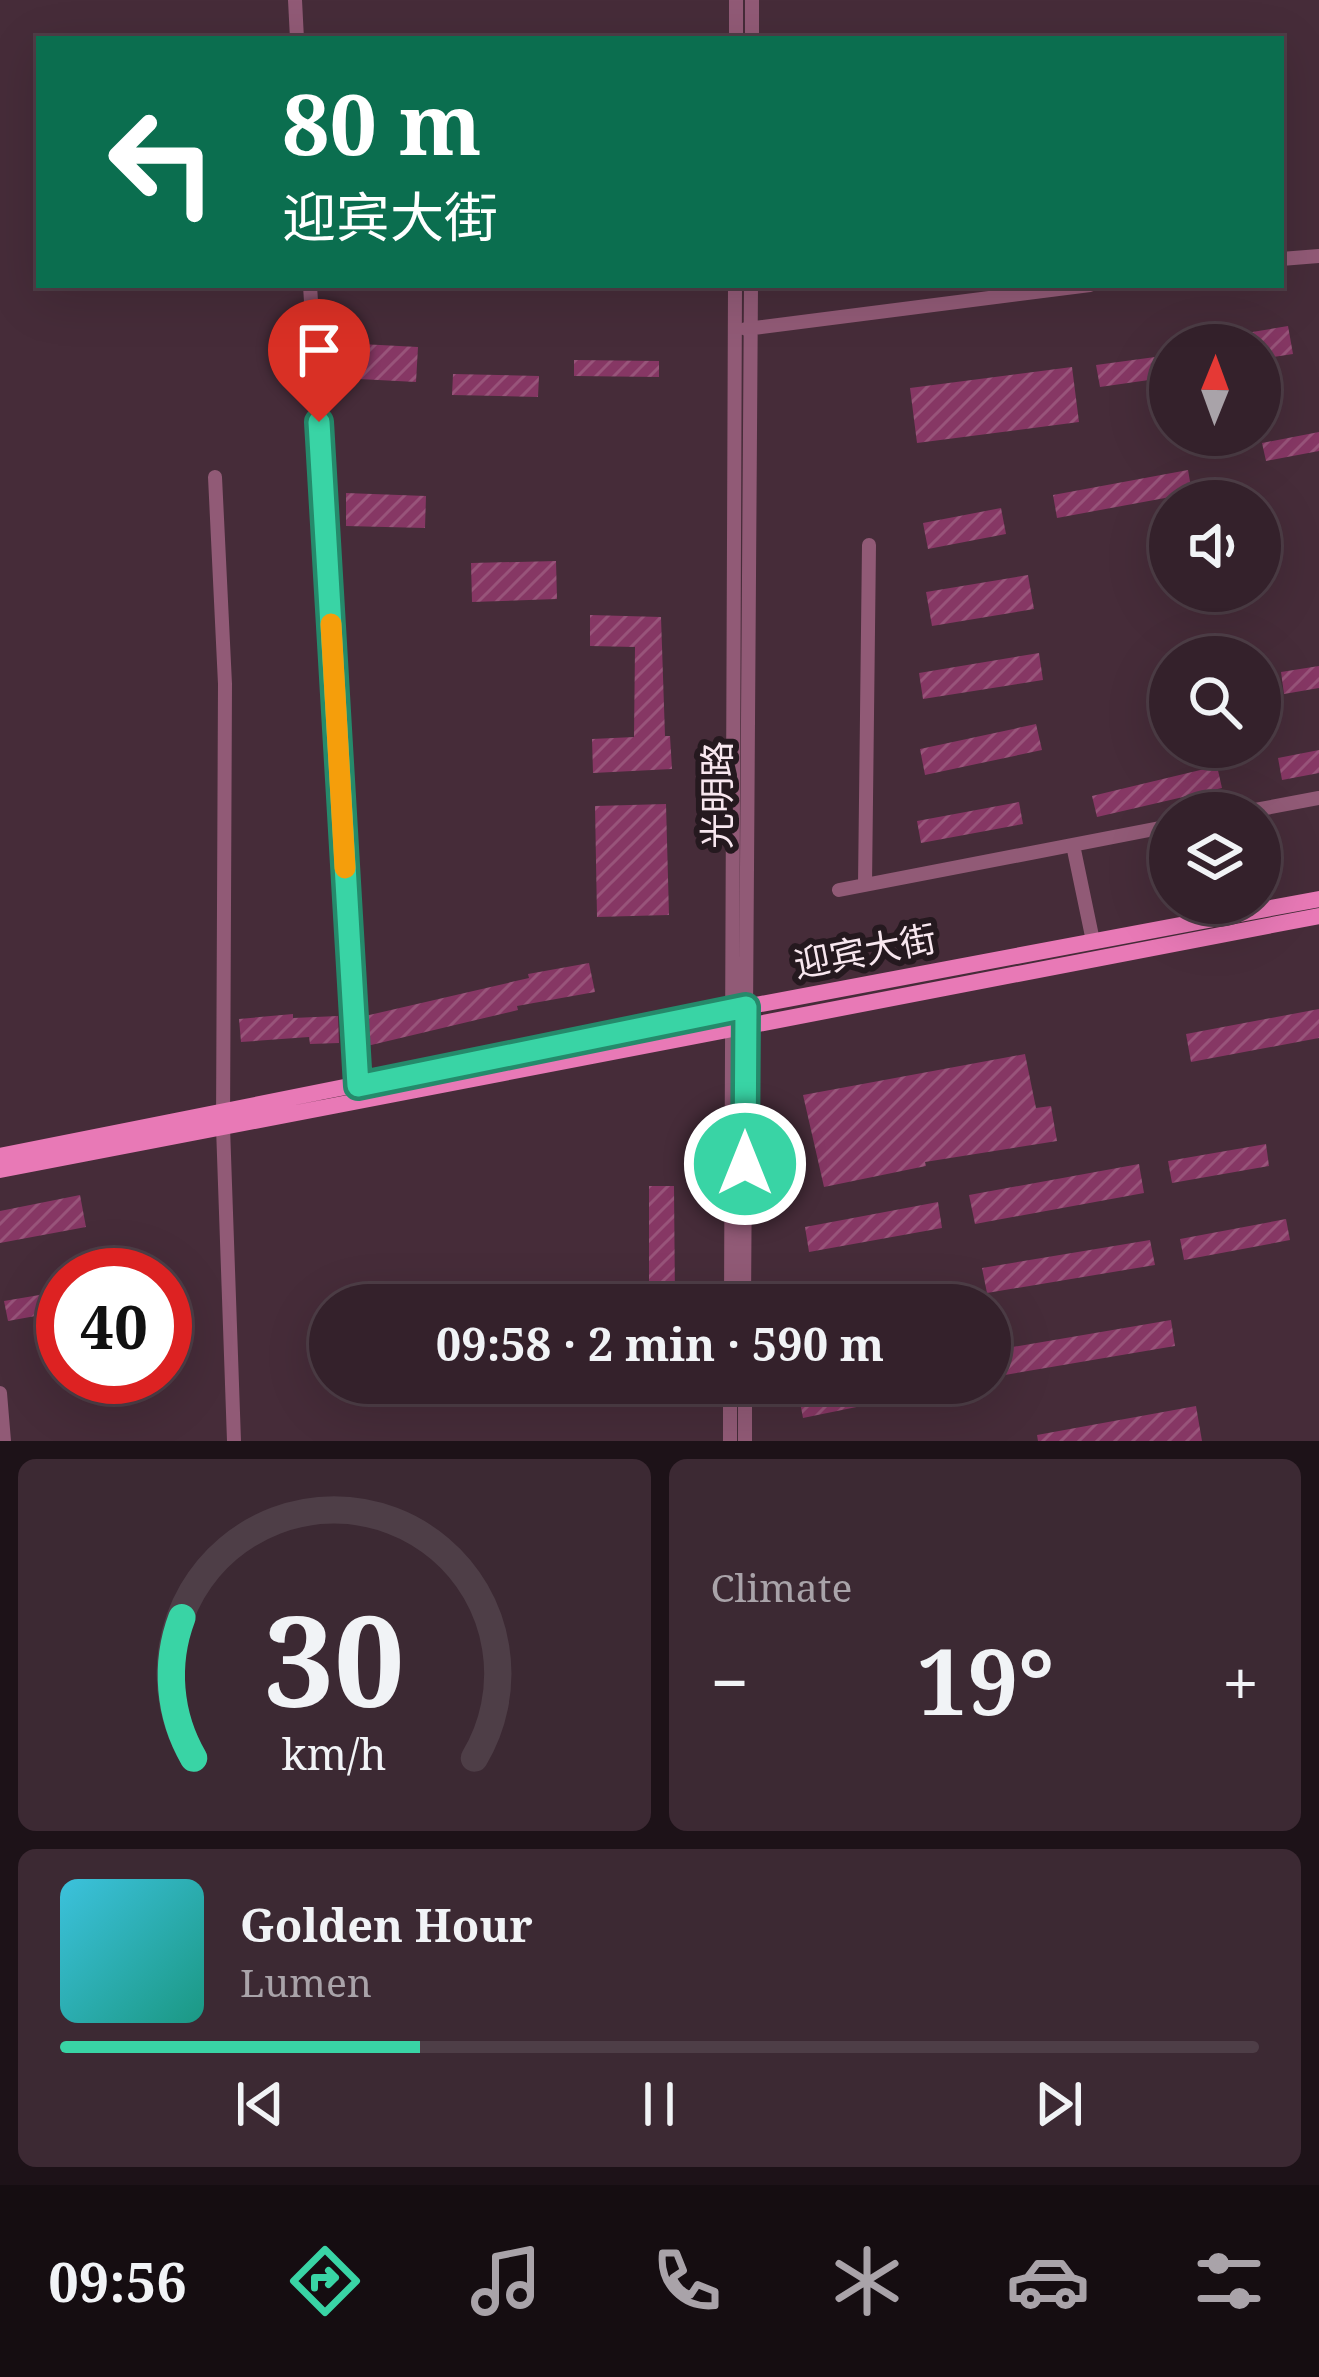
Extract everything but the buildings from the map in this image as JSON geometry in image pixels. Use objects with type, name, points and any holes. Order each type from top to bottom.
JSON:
[{"type":"main road","name":"迎宾大街","points":[[0,1156],[224,1120],[1319,899]]},
{"type":"main road","name":"迎宾大街","points":[[0,1171],[358,1086],[1319,916]]},
{"type":"street","points":[[295,0],[297,36]]},
{"type":"street","points":[[736,0],[736,36]]},
{"type":"street","points":[[752,0],[752,36]]},
{"type":"street","points":[[1284,259],[1319,256]]},
{"type":"street","points":[[310,288],[358,1086]]},
{"type":"street","name":"光明路","points":[[735,288],[742,330],[739,1017],[745,1284]]},
{"type":"street","name":"光明路","points":[[742,330],[750,288]]},
{"type":"street","points":[[742,330],[1067,288]]},
{"type":"street","points":[[215,477],[226,685],[224,1120],[234,1441]]},
{"type":"street","points":[[865,885],[869,545]]},
{"type":"street","points":[[1281,805],[1319,798]]},
{"type":"street","points":[[839,890],[1149,830]]},
{"type":"street","points":[[1073,845],[1093,941]]},
{"type":"street","name":"光明路","points":[[731,1284],[739,1017]]},
{"type":"street","points":[[0,1394],[4,1441]]},
{"type":"street","points":[[730,1404],[730,1441]]},
{"type":"street","points":[[745,1404],[745,1441]]},
{"type":"slow traffic","points":[[331,624],[345,868]]},
{"type":"route","points":[[319,422],[358,1086],[746,1007],[745,1164]]}]
